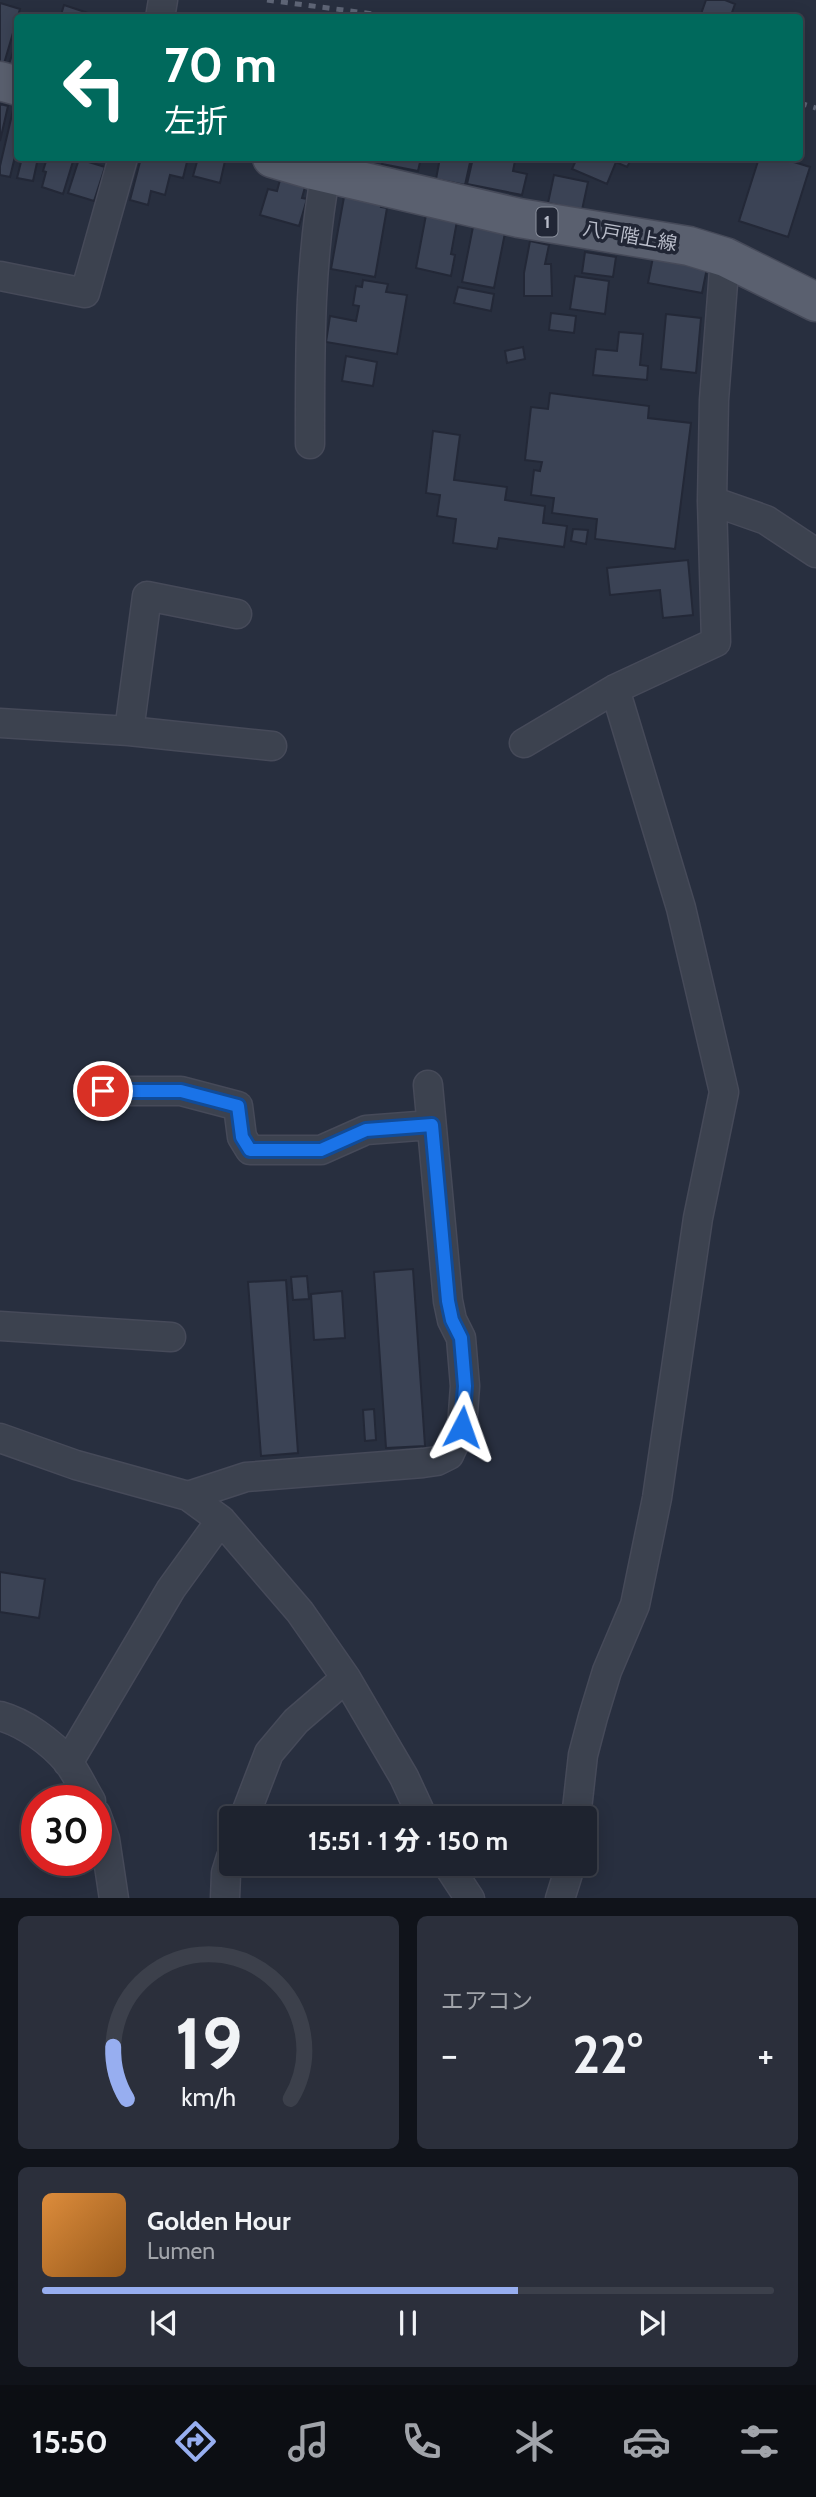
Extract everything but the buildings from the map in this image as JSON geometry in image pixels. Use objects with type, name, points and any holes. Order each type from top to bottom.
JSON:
[{"type":"main road","name":"八戸階上線","points":[[289,161],[519,218],[689,246],[725,257],[816,302]]},
{"type":"street","points":[[0,276],[85,293],[122,161]]},
{"type":"street","points":[[310,444],[310,304],[317,218],[317,166]]},
{"type":"street","points":[[524,743],[615,689],[716,642],[712,501],[714,400],[725,257]]},
{"type":"street","points":[[712,501],[766,520],[816,553]]},
{"type":"street","points":[[129,731],[147,596],[237,614]]},
{"type":"street","points":[[577,1806],[583,1755],[607,1671],[635,1605],[657,1499],[698,1218],[724,1093],[681,908],[615,689]]},
{"type":"street","points":[[0,723],[129,731],[272,746]]},
{"type":"street","points":[[188,1496],[246,1477],[423,1463],[437,1461],[449,1455],[462,1427],[465,1386],[461,1338],[452,1320],[448,1301],[428,1085]]},
{"type":"street","points":[[103,1091],[181,1091],[238,1106],[242,1137],[250,1150],[321,1150],[366,1130],[432,1125]]},
{"type":"street","points":[[0,1326],[171,1337]]},
{"type":"street","points":[[0,1438],[76,1465],[188,1496],[221,1520],[300,1612],[346,1678],[418,1806]]},
{"type":"street","points":[[68,1763],[171,1589],[221,1520]]},
{"type":"street","points":[[249,1806],[269,1752],[296,1721],[346,1678]]},
{"type":"street","points":[[0,1716],[14,1720],[46,1741],[68,1763],[81,1785]]},
{"type":"street","points":[[111,1876],[114,1898]]},
{"type":"street","points":[[225,1898],[226,1876]]},
{"type":"street","points":[[455,1876],[469,1898]]},
{"type":"street","points":[[560,1898],[567,1876]]},
{"type":"railway","points":[[267,0],[374,14]]},
{"type":"railway","points":[[803,104],[816,108]]},
{"type":"route","points":[[103,1091],[181,1091],[238,1106],[242,1137],[250,1150],[321,1150],[366,1130],[432,1125],[448,1301],[452,1320],[461,1338],[465,1386],[462,1427]]}]
